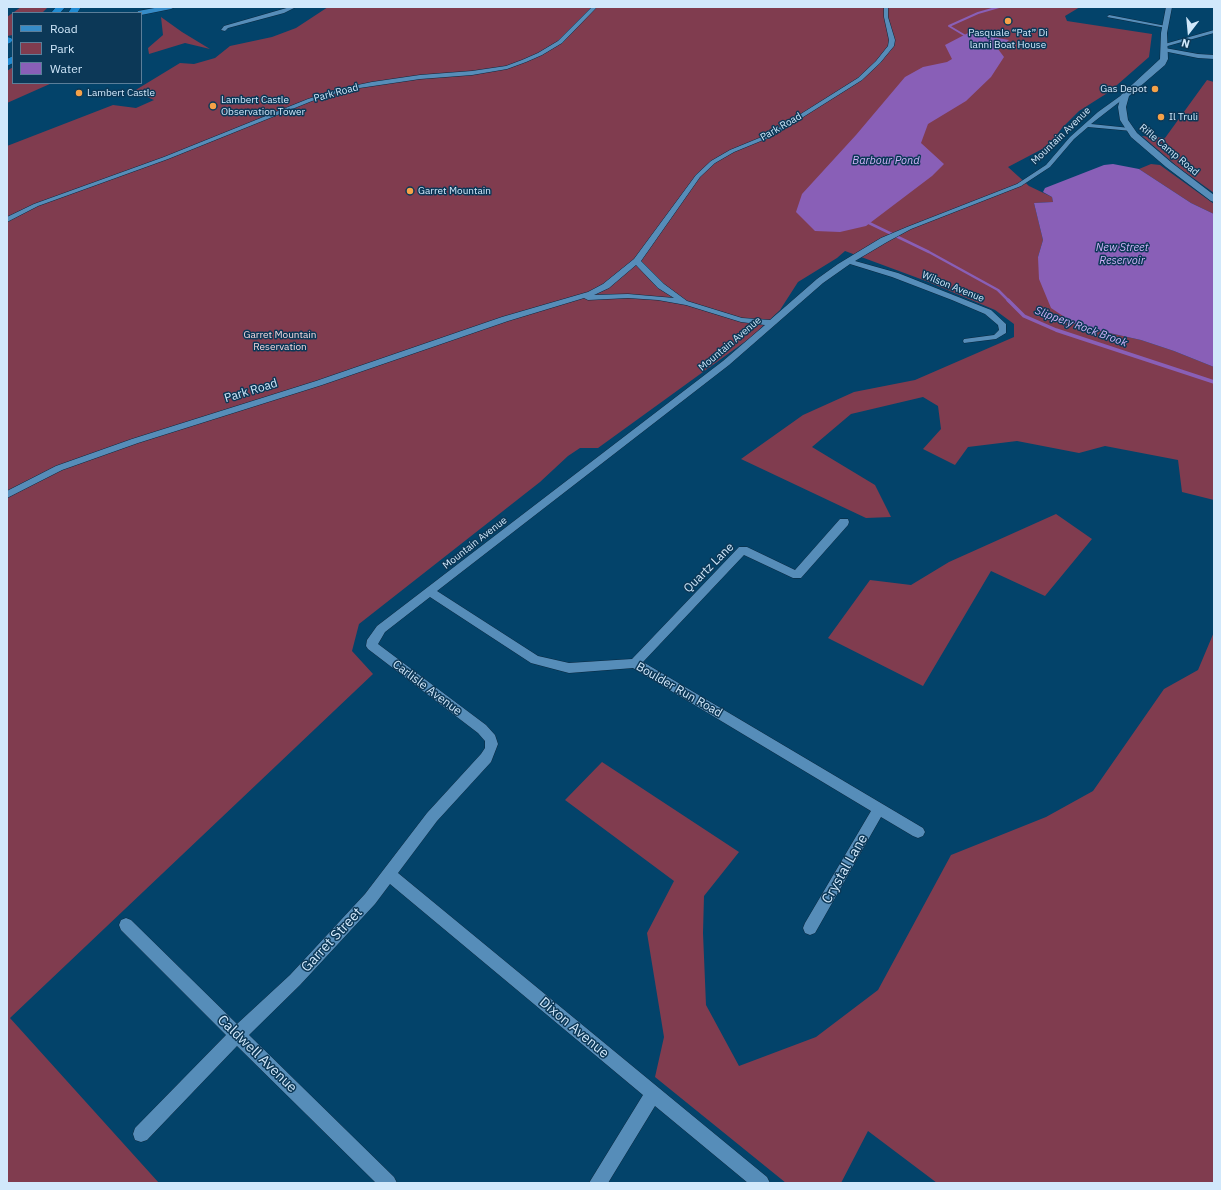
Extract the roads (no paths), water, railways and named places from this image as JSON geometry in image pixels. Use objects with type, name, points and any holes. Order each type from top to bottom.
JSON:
[{"type":"highway","points":[[7,50],[10,42]]},
{"type":"main road","points":[[142,13],[171,7]]},
{"type":"street","points":[[222,30],[226,27],[282,12],[294,7]]},
{"type":"street","name":"Park Road","points":[[7,220],[36,205],[166,158],[310,100],[345,89],[420,77],[472,73],[507,67],[524,61],[540,54],[560,42],[595,7]]},
{"type":"street","name":"Park Road","points":[[7,495],[59,468],[134,441],[319,383],[505,318],[591,294],[606,286],[637,261],[698,176],[713,162],[732,151],[771,135],[860,79],[878,62],[891,46],[892,40],[886,17],[886,7]]},
{"type":"street","points":[[1125,95],[1162,63],[1169,7]]},
{"type":"street","points":[[1109,16],[1166,27]]},
{"type":"street","points":[[1165,47],[1214,31]]},
{"type":"street","points":[[1165,47],[1198,56],[1214,57]]},
{"type":"street","name":"Mountain Avenue","points":[[372,646],[373,640],[381,629],[726,363],[820,281],[849,261],[884,240],[908,228],[1019,185],[1048,166],[1072,138],[1125,95]]},
{"type":"street","name":"Rifle Camp Road","points":[[1125,95],[1122,113],[1130,130],[1169,165],[1214,199]]},
{"type":"street","points":[[1087,125],[1130,130]]},
{"type":"street","name":"Park Road","points":[[637,261],[661,286],[687,303]]},
{"type":"street","name":"Wilson Avenue","points":[[849,261],[901,277],[968,303],[988,312],[1002,324],[1004,328],[996,337],[967,341]]},
{"type":"street","name":"Park Road","points":[[575,298],[628,296],[658,298],[687,303],[740,320],[772,323]]},
{"type":"street","name":"Quartz Lane","points":[[635,663],[743,550],[797,575],[844,522]]},
{"type":"street","name":"Boulder Run Road","points":[[430,592],[535,660],[569,668],[635,663],[918,832]]},
{"type":"street","name":"Carlisle Avenue","points":[[372,646],[482,729]]},
{"type":"street","name":"Garret Street","points":[[141,1134],[237,1034],[295,980],[365,905],[432,817],[489,754],[492,744],[491,739],[482,729]]},
{"type":"street","name":"Crystal Lane","points":[[810,928],[879,810]]},
{"type":"street","name":"Dixon Avenue","points":[[388,874],[761,1183]]},
{"type":"street","name":"Caldwell Avenue","points":[[126,925],[388,1183]]},
{"type":"street","points":[[598,1183],[653,1094]]},
{"type":"water","name":"Barbour Pond","points":[[968,33],[1009,40],[998,49],[1004,57],[991,77],[966,101],[928,124],[921,143],[944,164],[932,176],[866,226],[840,232],[815,231],[796,212],[802,194],[856,135],[905,77],[923,67],[947,62],[952,59],[945,45]]},
{"type":"water","name":"New Street Reservoir","points":[[1113,164],[1139,169],[1191,203],[1214,214],[1214,367],[1141,340],[1078,326],[1051,308],[1039,279],[1038,257],[1043,240],[1034,203],[1053,202],[1052,197],[1043,192],[1045,188],[1104,165]]},
{"type":"waterway","name":"Slippery Rock Brook","points":[[964,35],[949,26],[978,13],[999,7]]},
{"type":"waterway","name":"Slippery Rock Brook","points":[[869,223],[929,252],[998,290],[1024,316],[1056,330],[1214,382]]},
{"type":"place","name":"Pasquale “Pat” Di lanni Boat House","points":[[1008,21]]},
{"type":"place","name":"Gas Depot","points":[[1155,89]]},
{"type":"place","name":"Lambert Castle","points":[[79,93]]},
{"type":"place","name":"Lambert Castle Observation Tower","points":[[213,106]]},
{"type":"place","name":"Il Truli","points":[[1161,117]]},
{"type":"place","name":"Garret Mountain","points":[[410,191]]},
{"type":"park label","name":"Garret Mountain Reservation","points":[[280,340]]}]
